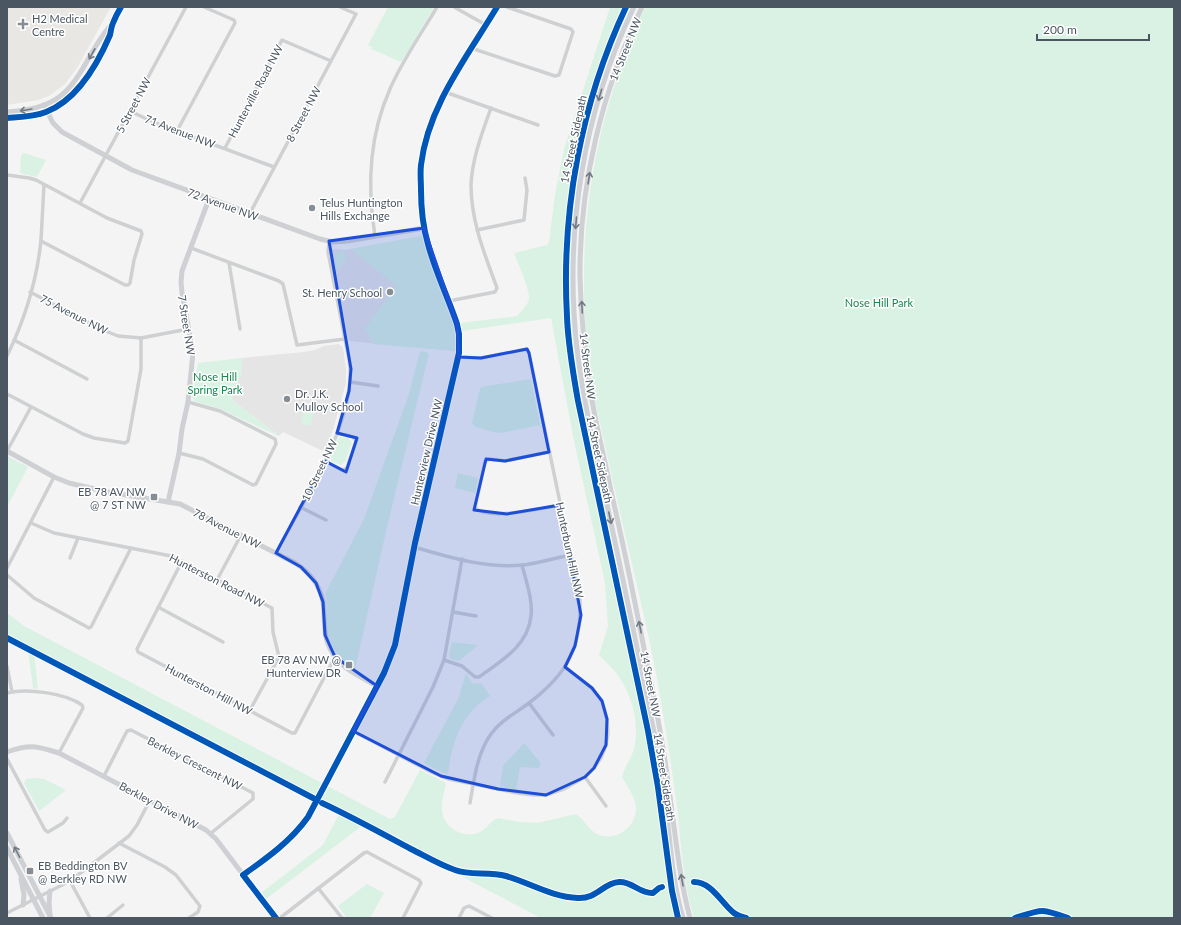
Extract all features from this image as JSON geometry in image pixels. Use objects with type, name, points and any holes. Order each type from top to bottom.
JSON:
[{"type":"street","points":[[7,118],[30,116],[47,112],[79,88],[92,68],[110,34],[112,24],[121,7]]},
{"type":"street","name":"5 Street NW","points":[[80,203],[186,7]]},
{"type":"street","points":[[177,131],[235,23],[234,20],[204,7]]},
{"type":"street","name":"8 Street NW","points":[[250,213],[356,14],[340,7]]},
{"type":"street","points":[[375,236],[371,212],[370,183],[372,152],[379,118],[390,89],[436,7]]},
{"type":"street","points":[[454,7],[486,26]]},
{"type":"street","name":"Hunterview Drive NW","points":[[243,875],[288,840],[303,825],[316,804],[377,686],[390,660],[395,645],[414,547],[458,357],[459,334],[457,324],[428,244],[424,228],[421,200],[421,166],[429,130],[445,92],[497,7]]},
{"type":"street","points":[[471,48],[555,76],[559,74],[573,32],[571,29],[507,7]]},
{"type":"street","name":"14 Street NW","points":[[634,7],[606,74],[589,136],[578,200],[573,257],[574,301],[577,347],[584,400],[624,584],[664,784],[673,866],[683,918]]},
{"type":"street","name":"14 Street NW","points":[[642,7],[613,77],[603,110],[592,159],[586,199],[581,255],[582,309],[584,341],[591,396],[634,596],[664,747],[679,866],[690,918]]},
{"type":"street","points":[[7,112],[27,110],[44,105],[58,98],[72,86],[82,72],[105,31],[112,24]]},
{"type":"street","name":"Hunterville Road NW","points":[[225,148],[282,40],[331,61]]},
{"type":"street","points":[[445,92],[538,125]]},
{"type":"street","name":"72 Avenue NW","points":[[44,105],[53,123],[62,132],[132,170],[304,234],[329,241],[347,241],[424,228]]},
{"type":"street","points":[[449,301],[495,292],[498,288],[477,230],[472,206],[471,184],[478,147],[491,108]]},
{"type":"street","name":"71 Avenue NW","points":[[130,111],[153,122],[274,167]]},
{"type":"street","points":[[7,176],[29,178],[121,224],[141,231],[142,234],[134,260],[130,283],[128,285],[125,285],[41,241]]},
{"type":"street","points":[[477,230],[524,220],[527,190],[525,178]]},
{"type":"street","points":[[7,356],[30,292],[41,241],[44,185]]},
{"type":"street","name":"7 Street NW","points":[[168,502],[188,402],[193,353],[181,282],[182,271],[209,199]]},
{"type":"street","name":"10 Street NW","points":[[276,553],[325,461],[337,433],[350,382],[350,369],[345,339],[328,252],[329,241]]},
{"type":"street","points":[[190,248],[278,280],[283,284],[297,345],[345,339]]},
{"type":"street","points":[[229,263],[240,329]]},
{"type":"street","name":"75 Avenue NW","points":[[30,292],[113,334],[141,338],[188,329]]},
{"type":"street","points":[[7,394],[83,434],[94,438],[125,443],[128,441],[141,369],[141,338]]},
{"type":"street","points":[[14,340],[87,379]]},
{"type":"street","name":"Hunterburn Hill NW","points":[[458,357],[481,358],[527,349],[529,353],[580,599],[581,615],[580,632],[565,667],[553,682],[529,703],[502,722],[490,735],[479,760],[470,803]]},
{"type":"street","points":[[350,382],[378,386]]},
{"type":"street","points":[[179,453],[203,459],[253,485],[256,484],[276,444],[275,439],[220,411],[188,402]]},
{"type":"street","points":[[7,451],[31,407]]},
{"type":"street","points":[[325,461],[342,470],[347,468],[356,441],[353,437],[337,433]]},
{"type":"street","name":"78 Avenue NW","points":[[7,451],[54,477],[70,483],[100,490],[180,504],[301,567],[311,576],[320,592],[323,602],[324,635],[335,657],[346,668],[377,686]]},
{"type":"street","points":[[549,452],[505,461],[488,459],[485,462],[475,508],[491,513],[507,514],[560,505]]},
{"type":"street","points":[[7,568],[54,477]]},
{"type":"street","points":[[300,507],[326,520]]},
{"type":"street","name":"Hunterston Road NW","points":[[31,523],[54,533],[171,556],[272,608],[273,632],[279,657],[250,710]]},
{"type":"street","points":[[217,580],[241,535]]},
{"type":"street","points":[[70,558],[78,538]]},
{"type":"street","points":[[414,547],[462,559],[495,565],[522,565],[571,555]]},
{"type":"street","points":[[7,575],[34,598],[89,628],[91,627],[132,548]]},
{"type":"street","points":[[384,782],[433,687],[444,660],[462,559]]},
{"type":"street","name":"Hunterston Hill NW","points":[[182,561],[137,650],[292,733],[295,733],[335,657]]},
{"type":"street","points":[[444,660],[462,666],[475,677],[479,677],[521,643],[526,636],[532,615],[522,565]]},
{"type":"street","points":[[158,607],[224,642]]},
{"type":"street","points":[[453,612],[476,616]]},
{"type":"street","points":[[7,666],[12,692]]},
{"type":"street","points":[[353,731],[441,776],[517,793],[546,795],[564,789],[585,777],[597,763],[606,745],[608,733],[607,719],[602,702],[592,688],[565,667]]},
{"type":"street","points":[[7,694],[12,692],[35,692],[60,696],[82,705],[82,708],[58,753]]},
{"type":"street","points":[[529,703],[553,734]]},
{"type":"street","name":"Berkley Crescent NW","points":[[104,776],[127,731],[131,730],[253,793],[253,799],[210,834]]},
{"type":"street","name":"Berkley Drive NW","points":[[7,752],[30,746],[39,747],[58,753],[194,823],[210,834],[276,918]]},
{"type":"street","points":[[7,759],[45,830],[48,832],[63,823],[67,818]]},
{"type":"street","points":[[585,777],[606,806]]},
{"type":"street","points":[[7,913],[70,881],[129,836],[137,825],[150,800]]},
{"type":"street","points":[[7,833],[51,918]]},
{"type":"street","points":[[120,843],[165,867],[176,876],[200,906],[198,912],[189,918]]},
{"type":"street","points":[[7,848],[43,918]]},
{"type":"street","points":[[280,918],[367,852],[419,880],[421,883],[403,918]]},
{"type":"street","points":[[19,870],[24,895],[22,905]]},
{"type":"street","points":[[70,881],[90,918]]},
{"type":"street","points":[[318,888],[342,918]]},
{"type":"street","points":[[50,891],[49,903],[51,918]]},
{"type":"street","points":[[107,918],[123,905]]},
{"type":"street","points":[[459,918],[464,908],[469,906],[492,918]]},
{"type":"highlighted area","points":[[424,228],[457,324],[459,357],[481,358],[527,349],[529,353],[549,452],[505,461],[486,459],[474,510],[507,514],[560,505],[581,615],[575,646],[565,667],[592,688],[602,701],[607,719],[606,745],[594,768],[585,777],[546,795],[498,789],[441,776],[353,731],[377,686],[335,657],[325,635],[323,602],[316,583],[301,567],[276,553],[325,461],[346,472],[357,438],[337,433],[349,391],[351,369],[329,241]]},
{"type":"shaded area","points":[[7,7],[111,7],[77,68],[65,84],[49,96],[38,100],[7,105]]},
{"type":"shaded area","name":"St. Henry School","points":[[422,236],[433,273],[453,322],[456,351],[349,341],[331,252],[332,249],[346,250]]},
{"type":"shaded area","name":"Dr. J.K. Mulloy School","points":[[338,344],[343,348],[346,383],[333,430],[325,452],[283,432],[279,436],[232,400],[231,392],[241,375],[242,358],[304,352],[315,350],[324,346]]},
{"type":"green space","points":[[388,7],[434,7],[401,62],[371,49],[372,47],[368,45]]},
{"type":"green space","points":[[610,7],[631,7],[602,77],[583,150],[572,225],[572,326],[581,400],[656,751],[672,881],[680,918],[541,918],[363,825],[266,899],[261,893],[323,845],[340,812],[282,784],[34,654],[38,689],[33,688],[28,651],[7,640],[7,613],[24,626],[390,819],[395,817],[420,770],[446,783],[442,807],[445,820],[453,829],[465,834],[481,832],[498,818],[537,823],[576,814],[592,831],[599,835],[612,836],[619,834],[629,826],[635,815],[636,804],[622,777],[634,749],[636,739],[635,719],[630,699],[622,681],[599,655],[608,626],[605,583],[574,441],[551,318],[462,331],[461,323],[517,316],[528,303],[529,293],[514,253],[547,245],[549,242],[555,195],[564,149]]},
{"type":"green space","name":"Nose Hill Park","points":[[645,7],[1174,7],[1174,918],[694,918],[685,877],[675,790],[656,673],[645,619],[595,404],[586,336],[584,287],[585,240],[590,192],[598,145],[610,99],[626,53]]},
{"type":"green space","points":[[24,153],[46,160],[37,177],[20,173],[21,155]]},
{"type":"green space","name":"St. Henry School","points":[[422,236],[429,261],[451,318],[456,339],[456,351],[373,344],[365,328],[396,286],[351,249]]},
{"type":"green space","points":[[344,251],[346,261],[341,263],[341,269],[337,269],[335,254]]},
{"type":"green space","points":[[420,351],[429,353],[387,527],[355,669],[338,655],[331,644],[327,630],[327,604],[325,594],[364,519],[409,394]]},
{"type":"green space","name":"Nose Hill Spring Park","points":[[242,358],[241,375],[231,392],[232,400],[279,436],[221,409],[194,401],[192,397],[198,363]]},
{"type":"green space","points":[[531,379],[540,425],[501,433],[492,432],[474,426],[472,423],[481,387]]},
{"type":"green space","points":[[305,404],[314,406],[315,409],[310,426],[301,424]]},
{"type":"green space","points":[[339,437],[348,438],[352,442],[345,462],[341,465],[331,461],[330,456]]},
{"type":"green space","points":[[7,456],[28,467],[7,507]]},
{"type":"green space","points":[[458,473],[478,478],[475,493],[455,488]]},
{"type":"green space","points":[[452,642],[478,645],[459,661],[451,659],[449,656]]},
{"type":"green space","points":[[466,673],[472,683],[481,683],[490,696],[480,703],[465,720],[455,740],[448,774],[443,773],[424,763],[459,697]]},
{"type":"green space","points":[[524,743],[540,762],[540,767],[520,767],[516,790],[500,786],[503,766]]},
{"type":"green space","points":[[26,779],[44,779],[66,790],[39,811],[24,783]]},
{"type":"green space","points":[[367,884],[384,893],[370,918],[347,918],[338,906]]},
{"type":"cycle path","points":[[7,118],[41,114],[57,106],[77,90],[93,69],[110,35],[112,24],[121,7]]},
{"type":"cycle path","points":[[276,918],[243,875],[270,856],[294,834],[308,817],[384,673],[395,645],[415,543],[459,353],[459,334],[457,324],[434,264],[425,231],[421,203],[421,165],[425,143],[440,102],[450,83],[497,7]]},
{"type":"cycle path","name":"14 Street Sidepath","points":[[626,7],[610,44],[597,81],[577,158],[567,237],[566,277],[568,328],[571,359],[578,401],[648,731],[658,787],[672,891],[678,918]]},
{"type":"cycle path","points":[[7,638],[313,798]]},
{"type":"cycle path","points":[[322,803],[438,863],[461,872],[506,876],[559,895],[578,898],[585,898],[613,883],[619,882],[628,883],[648,893],[653,893],[662,887]]},
{"type":"cycle path","points":[[694,882],[700,883],[711,889],[734,913],[738,916],[746,918]]},
{"type":"cycle path","points":[[1015,918],[1037,911],[1046,911],[1068,918]]},
{"type":"place","name":"H2 Medical Centre","points":[[23,24]]},
{"type":"place","name":"Telus Huntington Hills Exchange","points":[[312,208]]},
{"type":"place","name":"St. Henry School","points":[[390,292]]},
{"type":"place","name":"Dr. J.K. Mulloy School","points":[[287,399]]},
{"type":"place","name":"EB 78 AV NW @ 7 ST NW","points":[[154,497]]},
{"type":"place","name":"EB 78 AV NW @ Hunterview DR","points":[[349,665]]},
{"type":"place","name":"EB Beddington BV @ Berkley RD NW","points":[[30,871]]}]
